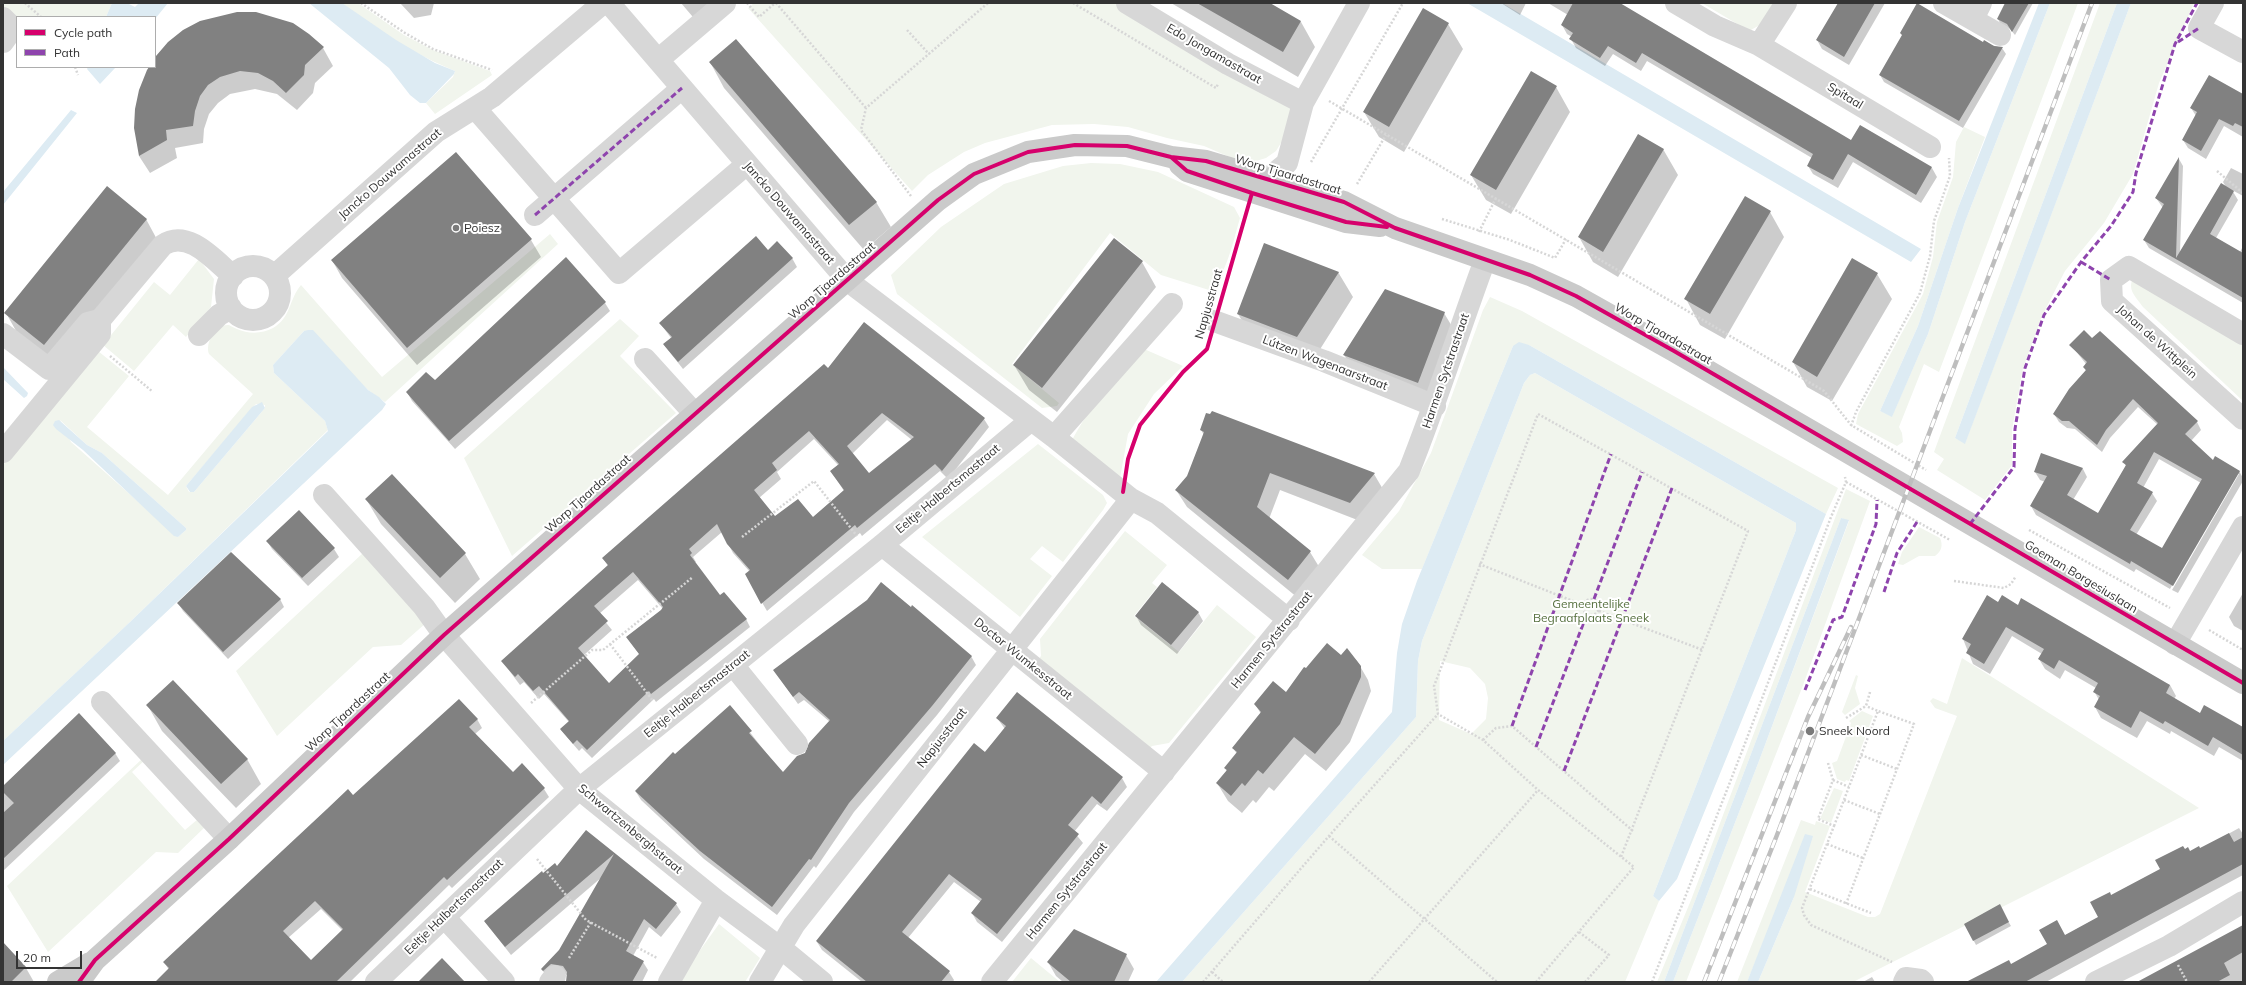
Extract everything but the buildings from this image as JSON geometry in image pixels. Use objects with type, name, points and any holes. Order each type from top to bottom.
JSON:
[{"type":"main road","name":"Worp Tjaardastraat","points":[[58,982],[95,960],[228,839],[444,635],[694,413],[848,281],[938,200],[974,174],[1028,152],[1075,145],[1127,146],[1171,157],[1206,161],[1268,178],[1344,202],[1395,228],[1530,275],[1576,296],[1908,488]]},
{"type":"main road","name":"Worp Tjaardastraat","points":[[1171,157],[1187,171],[1252,193],[1346,222],[1395,228]]},
{"type":"main road","name":"Goeman Borgesiuslaan","points":[[1908,488],[2243,684]]},
{"type":"main road","name":"Worp Tjaardastraat","points":[[79,982],[95,960]]},
{"type":"street","name":"Jancko Douwamastraat","points":[[274,276],[436,132],[475,108],[508,83],[603,3]]},
{"type":"street","name":"Jancko Douwamastraat","points":[[609,3],[848,281],[1054,437]]},
{"type":"street","points":[[658,60],[725,3]]},
{"type":"street","name":"Edo Jongamastraat","points":[[1127,3],[1228,64],[1307,96]]},
{"type":"street","points":[[1252,193],[1287,163],[1307,96],[1359,3]]},
{"type":"street","name":"Spitaal","points":[[1676,3],[1715,26],[1759,45],[1930,147]]},
{"type":"street","points":[[1759,45],[1786,3]]},
{"type":"street","points":[[1944,3],[1977,11],[2000,35]]},
{"type":"street","points":[[2213,3],[2199,28],[2243,52]]},
{"type":"street","points":[[3,18],[13,28],[3,42]]},
{"type":"street","points":[[535,215],[682,88]]},
{"type":"street","points":[[475,108],[619,273],[747,164]]},
{"type":"street","points":[[3,334],[49,370],[88,323],[100,320],[159,248],[171,241],[186,241],[195,244],[233,276]]},
{"type":"street","name":"Harmen Sytstrastraat","points":[[992,982],[1289,620],[1409,471],[1435,406],[1464,316],[1477,257]]},
{"type":"street","points":[[254,266],[263,268],[274,276],[280,289],[280,299],[276,307],[269,314],[251,320],[242,317],[231,308],[226,291],[233,276],[240,269],[254,266]]},
{"type":"street","name":"Johan de Wittplein","points":[[2243,334],[2129,267],[2111,280],[2112,301],[2243,419]]},
{"type":"street","points":[[1172,304],[1054,437],[1131,499],[1157,513],[1289,620]]},
{"type":"street","points":[[200,335],[219,315],[231,308]]},
{"type":"street","points":[[3,452],[100,334],[100,320]]},
{"type":"street","name":"Lútzen Wagenaarstraat","points":[[1214,321],[1324,361],[1435,406]]},
{"type":"street","points":[[645,359],[694,413]]},
{"type":"street","name":"Eeltje Halbertsmastraat","points":[[376,982],[579,789],[877,549],[1031,420]]},
{"type":"street","points":[[324,495],[424,607],[444,635]]},
{"type":"street","name":"Napjusstraat","points":[[760,982],[782,949],[794,925],[1131,499]]},
{"type":"street","points":[[2175,644],[2243,527]]},
{"type":"street","name":"Doctor Wumkesstraat","points":[[877,549],[1012,650],[1164,772]]},
{"type":"street","name":"Schwartzenberghstraat","points":[[444,635],[579,789],[716,900],[782,949],[822,982]]},
{"type":"street","points":[[733,665],[797,744]]},
{"type":"street","points":[[102,702],[228,839]]},
{"type":"street","points":[[673,975],[716,900]]},
{"type":"street","points":[[2096,982],[2169,946],[2243,902]]},
{"type":"street","points":[[444,917],[504,982]]},
{"type":"path","points":[[25,3],[40,16]]},
{"type":"path","points":[[361,3],[405,33],[454,57],[493,70],[508,83]]},
{"type":"path","points":[[747,3],[760,17],[775,3],[866,108]]},
{"type":"path","points":[[924,213],[861,130],[866,108],[988,3]]},
{"type":"path","points":[[1073,3],[1216,88],[1228,64]]},
{"type":"path","points":[[1287,163],[1307,169],[1403,3]]},
{"type":"path","points":[[907,30],[929,54]]},
{"type":"path","points":[[75,68],[78,75]]},
{"type":"path","points":[[1307,96],[1342,109],[1824,391],[1851,425],[1930,473]]},
{"type":"path","points":[[1357,185],[1386,135]]},
{"type":"path","points":[[1652,982],[1740,759],[1831,517],[1846,482],[1841,449],[1856,412],[1920,293],[1930,256],[1934,221],[1950,176],[1950,159],[1943,149],[1930,147]]},
{"type":"path","points":[[2216,171],[2243,193]]},
{"type":"path","points":[[1477,257],[1479,230],[1496,198]]},
{"type":"path","points":[[1436,217],[1479,230],[1555,258],[1566,239]]},
{"type":"path","points":[[109,355],[153,392]]},
{"type":"path","points":[[1203,982],[1329,836],[1438,714],[1434,686],[1479,564],[1538,414],[1748,531],[1633,831],[1621,858]]},
{"type":"path","points":[[742,537],[814,481],[877,549]]},
{"type":"path","points":[[1846,482],[1953,542]]},
{"type":"path","points":[[2026,528],[2243,650]]},
{"type":"path","points":[[1954,580],[2004,588],[2011,584],[2028,557]]},
{"type":"path","points":[[1479,564],[1583,605]]},
{"type":"path","points":[[515,716],[592,650],[603,650],[693,577]]},
{"type":"path","points":[[1583,605],[1589,599],[1594,599],[1598,603],[1599,611]]},
{"type":"path","points":[[1583,605],[1587,614],[1595,614],[1599,611]]},
{"type":"path","points":[[1599,611],[1703,650]]},
{"type":"path","points":[[610,644],[666,718]]},
{"type":"path","points":[[1846,718],[1866,706],[1870,692]]},
{"type":"path","points":[[1846,904],[1914,724],[1866,706]]},
{"type":"path","points":[[1878,710],[1802,908],[1804,915],[1811,925],[1900,966],[1911,981]]},
{"type":"path","points":[[1438,714],[1483,740],[1538,790],[1634,868],[1536,982]]},
{"type":"path","points":[[1483,740],[1496,728],[1512,726],[1633,831]]},
{"type":"path","points":[[1861,755],[1897,769]]},
{"type":"path","points":[[1828,763],[1833,780],[1818,819],[1834,826]]},
{"type":"path","points":[[1833,780],[1849,787]]},
{"type":"path","points":[[1369,982],[1538,790]]},
{"type":"path","points":[[1844,800],[1880,814]]},
{"type":"path","points":[[1329,836],[1497,982]]},
{"type":"path","points":[[522,842],[586,920],[673,975]]},
{"type":"path","points":[[1827,844],[1863,858]]},
{"type":"path","points":[[1810,889],[1871,913]]},
{"type":"path","points":[[552,979],[571,955],[591,922]]},
{"type":"path","points":[[1579,932],[1609,955],[1585,982]]},
{"type":"path","points":[[1212,972],[1223,982]]},
{"type":"green space","points":[[3,3],[112,3],[106,16],[16,16],[16,20],[3,7]]},
{"type":"green space","points":[[342,3],[358,3],[404,35],[433,50],[490,71],[492,75],[435,114],[426,103],[453,77],[455,71],[426,58],[381,32]]},
{"type":"green space","points":[[754,3],[1122,3],[1296,103],[1284,138],[1276,151],[1266,158],[1246,164],[1204,146],[1167,138],[1128,127],[1094,124],[1052,125],[985,143],[964,152],[928,175],[912,191],[748,8]]},
{"type":"green space","points":[[1702,3],[1773,3],[1767,21],[1749,31]]},
{"type":"green space","points":[[2050,3],[2078,3],[1939,372],[1924,364],[1899,427],[1902,433],[1903,442],[1897,446],[1856,424],[1858,414],[1923,294],[1933,257],[1937,222],[1953,177],[1956,142],[1964,127],[1985,137],[1958,208],[1918,326],[1880,411],[1892,416],[1928,334],[1965,222]]},
{"type":"green space","points":[[2100,3],[2117,3],[1955,438],[1965,443],[2131,3],[2194,3],[2159,83],[2133,174],[2104,223],[2065,271],[2042,316],[2023,368],[2012,430],[2012,465],[1985,500],[1937,470],[1944,459],[1934,452]]},
{"type":"green space","points":[[1091,163],[1120,164],[1158,172],[1234,207],[1240,218],[1225,267],[1215,284],[1209,290],[1161,275],[1110,233],[1012,364],[1059,403],[1057,406],[1042,408],[897,294],[891,275],[941,227],[1004,184],[1063,166]]},
{"type":"green space","points":[[550,234],[558,244],[385,402],[368,390],[304,331],[273,365],[274,373],[325,421],[328,430],[130,622],[3,741],[3,465],[98,351],[129,376],[87,427],[168,495],[253,394],[209,354],[208,345],[212,335],[219,328],[229,325],[241,331],[255,333],[273,328],[279,324],[287,314],[294,296],[301,285],[382,377]],"holes":[[[256,404],[265,405],[265,408],[194,492],[189,492],[186,486]],[[60,420],[87,445],[102,453],[186,528],[186,530],[178,537],[71,442]]]},
{"type":"green space","points":[[199,259],[214,279],[211,307],[186,337],[173,325],[134,371],[103,345],[154,282],[170,295]]},
{"type":"green space","points":[[2134,277],[2243,337],[2243,401],[2143,307],[2131,289]]},
{"type":"green space","points":[[1490,297],[1522,311],[1838,488],[1826,514],[1529,345],[1513,346],[1422,569],[1382,569],[1362,555],[1399,511],[1431,453],[1483,310]]},
{"type":"green space","points":[[620,319],[639,336],[620,356],[676,413],[512,556],[464,458]]},
{"type":"green space","points":[[1144,349],[1183,366],[1154,394],[1128,434],[1120,478],[1071,442],[1103,392],[1123,369]]},
{"type":"green space","name":"Gemeentelijke Begraafplaats Sneek","points":[[1535,373],[1796,523],[1796,530],[1653,896],[1659,901],[1625,982],[1182,982],[1416,717],[1418,661],[1422,641],[1524,383],[1530,375]],"holes":[[[1440,661],[1470,668],[1485,684],[1488,698],[1486,719],[1471,734],[1439,720]]]},
{"type":"green space","points":[[1038,444],[1103,495],[1107,503],[1063,562],[1042,546],[1030,559],[1052,576],[1020,617],[922,537]]},
{"type":"green space","points":[[1846,489],[1870,501],[1802,688],[1686,982],[1673,982],[1759,761],[1849,521],[1841,518],[1664,982],[1657,982],[1691,900]]},
{"type":"green space","points":[[1919,527],[1940,538],[1942,545],[1940,550],[1935,556],[1919,556],[1903,565],[1898,564],[1902,552]]},
{"type":"green space","points":[[1125,531],[1167,565],[1152,583],[1157,587],[1134,616],[1179,652],[1217,605],[1256,637],[1169,743],[1152,746],[1148,750],[1037,661],[1041,656],[1040,639]]},
{"type":"green space","points":[[363,553],[426,623],[401,645],[373,647],[277,736],[236,671]]},
{"type":"green space","points":[[1962,658],[2199,808],[1853,982],[1758,982],[1794,897],[1772,922],[1747,982],[1737,982],[1801,820],[1815,825],[1816,821],[1830,826],[1805,892],[1868,917],[1875,917],[1880,914],[1957,716],[1935,708],[1930,701],[1933,698],[1947,704]]},
{"type":"green space","points":[[1856,675],[1858,676],[1855,688],[1860,704],[1845,715],[1842,712]]},
{"type":"green space","points":[[1862,711],[1873,716],[1849,781],[1846,780],[1845,782],[1837,779],[1832,763],[1837,761],[1851,723],[1849,721]]},
{"type":"green space","points":[[143,758],[145,760],[132,772],[185,830],[198,819],[205,827],[178,853],[156,852],[48,952],[7,886]]},
{"type":"green space","points":[[1834,788],[1843,791],[1831,823],[1820,819]]},
{"type":"green space","points":[[719,924],[760,958],[745,982],[680,982],[693,960]]},
{"type":"green space","points":[[1031,958],[1060,982],[1012,982]]},
{"type":"shaded area","points":[[112,3],[127,3],[135,7],[139,3],[168,3],[156,18],[156,16],[106,16]]},
{"type":"shaded area","points":[[309,3],[342,3],[396,40],[435,63],[455,71],[454,74],[426,103],[420,103],[410,95],[389,68]]},
{"type":"shaded area","points":[[1467,3],[1502,3],[1921,249],[1911,262]]},
{"type":"shaded area","points":[[2039,3],[2050,3],[1965,222],[1928,334],[1892,417],[1880,411],[1918,326],[1958,208]]},
{"type":"shaded area","points":[[2117,3],[2131,3],[1965,444],[1955,438]]},
{"type":"shaded area","points":[[88,68],[115,68],[100,84]]},
{"type":"shaded area","points":[[71,110],[77,113],[3,205],[3,192]]},
{"type":"shaded area","points":[[313,330],[368,390],[379,397],[386,404],[382,410],[3,765],[3,741],[130,622],[328,431],[325,421],[274,373],[273,365],[304,331]]},
{"type":"shaded area","points":[[1519,342],[1529,345],[1826,514],[1677,879],[1659,901],[1653,896],[1796,530],[1796,523],[1535,373],[1530,375],[1524,383],[1422,641],[1418,661],[1416,717],[1182,982],[1156,982],[1392,712],[1397,653],[1402,624],[1417,581],[1513,346]]},
{"type":"shaded area","points":[[3,367],[28,393],[27,396],[24,398],[3,379]]},
{"type":"shaded area","points":[[262,402],[265,408],[194,492],[190,492],[186,486],[252,407]]},
{"type":"shaded area","points":[[59,420],[87,445],[102,453],[186,528],[186,530],[178,537],[174,536],[83,450],[56,429],[53,425],[55,421]]},
{"type":"shaded area","points":[[1841,518],[1849,520],[1759,761],[1673,982],[1664,982]]},
{"type":"shaded area","points":[[1805,834],[1813,836],[1794,897],[1758,982],[1747,982]]},
{"type":"railway","points":[[1719,982],[1777,835],[2092,3]]},
{"type":"railway","points":[[1704,982],[1808,717],[1851,627]]},
{"type":"marked path","points":[[1970,524],[2014,467],[2015,429],[2025,368],[2044,315],[2081,262],[2111,226],[2133,192],[2136,173],[2175,44],[2197,3]]},
{"type":"marked path","points":[[2178,42],[2199,28]]},
{"type":"marked path","points":[[535,215],[682,88]]},
{"type":"marked path","points":[[2081,262],[2111,280]]},
{"type":"marked path","points":[[1512,726],[1611,454]]},
{"type":"marked path","points":[[1594,599],[1642,472]]},
{"type":"marked path","points":[[1564,771],[1672,488]]},
{"type":"marked path","points":[[1805,690],[1833,620],[1842,617],[1876,524],[1877,500]]},
{"type":"marked path","points":[[1884,592],[1897,553],[1917,522]]},
{"type":"marked path","points":[[1536,747],[1587,614]]},
{"type":"cycle path","points":[[79,982],[95,960],[229,839],[444,635],[938,200],[974,174],[1028,152],[1075,145],[1127,146],[1171,157],[1206,161],[1344,202],[1395,228],[1530,275],[1576,296],[1674,351],[2243,683]]},
{"type":"cycle path","points":[[1171,157],[1187,171],[1252,193],[1346,222],[1387,227]]},
{"type":"cycle path","points":[[1123,492],[1128,459],[1140,425],[1183,372],[1207,349],[1252,193]]},
{"type":"place","name":"Poiesz","points":[[456,228]]},
{"type":"place","name":"Sneek Noord","points":[[1810,731]]}]
